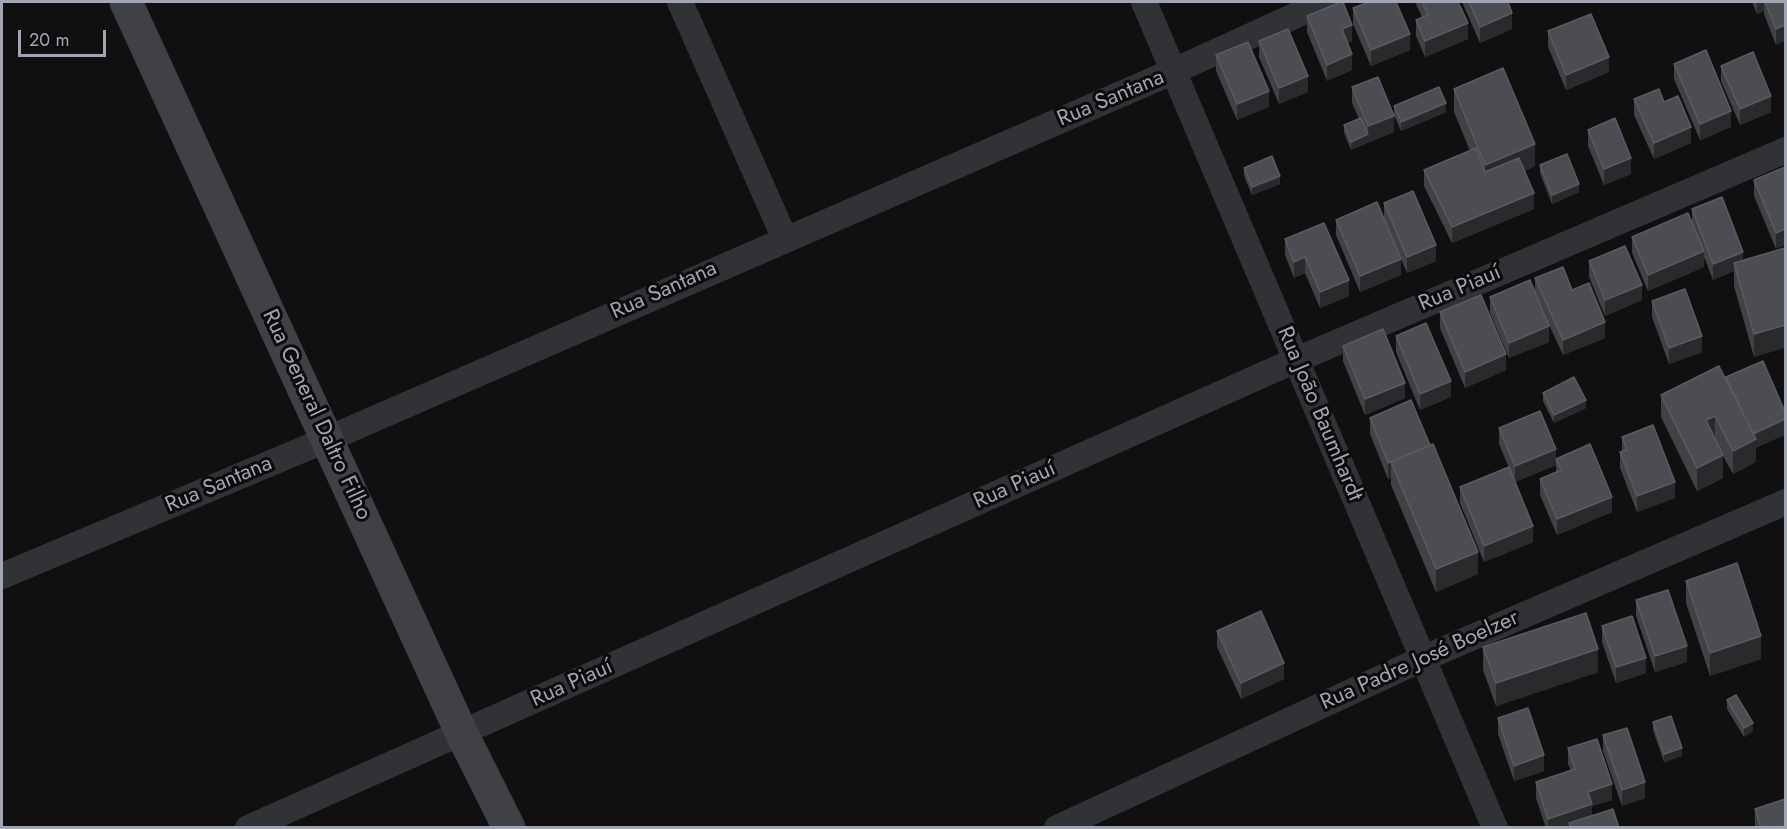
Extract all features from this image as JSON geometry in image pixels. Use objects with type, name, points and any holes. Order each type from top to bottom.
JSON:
[{"type":"street","name":"Rua General Daltro Filho","points":[[126,2],[462,734],[509,828]]},
{"type":"street","points":[[680,2],[785,239]]},
{"type":"street","name":"Rua João Baumhardt","points":[[1143,2],[1495,828]]},
{"type":"street","name":"Rua Santana","points":[[2,576],[327,439],[1174,71],[1325,2]]},
{"type":"street","name":"Rua Piauí","points":[[248,828],[1296,360],[1785,150]]},
{"type":"street","name":"Rua Padre José Boelzer","points":[[1057,828],[1422,658],[1785,502]]},
{"type":"building","points":[[1343,2],[1352,25],[1342,29],[1352,54],[1327,65],[1307,16]]},
{"type":"building","points":[[1369,2],[1396,2],[1410,34],[1371,50],[1353,8]]},
{"type":"building","points":[[1422,2],[1458,2],[1468,23],[1425,41],[1416,20],[1428,15]]},
{"type":"building","points":[[1469,2],[1508,2],[1512,13],[1480,27]]},
{"type":"building","points":[[1765,2],[1785,2],[1785,25],[1776,29]]},
{"type":"building","points":[[1591,14],[1609,57],[1566,75],[1548,31]]},
{"type":"building","points":[[1288,29],[1308,76],[1279,88],[1259,41]]},
{"type":"building","points":[[1248,42],[1269,91],[1237,104],[1216,55]]},
{"type":"building","points":[[1706,50],[1731,111],[1700,124],[1674,64]]},
{"type":"building","points":[[1753,52],[1771,96],[1740,109],[1721,66]]},
{"type":"building","points":[[1503,68],[1535,144],[1485,165],[1454,89]]},
{"type":"building","points":[[1378,77],[1394,116],[1368,126],[1352,87]]},
{"type":"building","points":[[1439,87],[1446,103],[1401,122],[1394,106]]},
{"type":"building","points":[[1659,89],[1664,102],[1678,96],[1691,127],[1654,143],[1634,99]]},
{"type":"building","points":[[1361,118],[1368,134],[1351,142],[1344,125]]},
{"type":"building","points":[[1615,118],[1631,158],[1604,169],[1588,130]]},
{"type":"building","points":[[1476,148],[1485,172],[1519,158],[1534,193],[1452,227],[1424,170]]},
{"type":"building","points":[[1567,154],[1579,184],[1552,195],[1540,165]]},
{"type":"building","points":[[1272,156],[1280,176],[1252,187],[1244,168]]},
{"type":"building","points":[[1785,167],[1785,229],[1776,233],[1754,180]]},
{"type":"building","points":[[1413,191],[1436,245],[1407,257],[1384,203]]},
{"type":"building","points":[[1722,197],[1743,252],[1713,264],[1692,209]]},
{"type":"building","points":[[1377,202],[1401,259],[1360,276],[1336,220]]},
{"type":"building","points":[[1688,213],[1704,251],[1648,275],[1632,237]]},
{"type":"building","points":[[1324,223],[1349,280],[1320,292],[1305,257],[1294,262],[1285,239]]},
{"type":"building","points":[[1625,246],[1642,285],[1605,300],[1589,261]]},
{"type":"building","points":[[1785,248],[1785,325],[1754,334],[1734,263]]},
{"type":"building","points":[[1563,267],[1572,290],[1589,283],[1605,322],[1563,340],[1535,278]]},
{"type":"building","points":[[1530,280],[1549,326],[1509,343],[1490,297]]},
{"type":"building","points":[[1685,289],[1702,336],[1669,348],[1652,301]]},
{"type":"building","points":[[1481,295],[1506,354],[1465,372],[1440,312]]},
{"type":"building","points":[[1426,323],[1451,381],[1420,394],[1396,336]]},
{"type":"building","points":[[1383,329],[1405,383],[1365,399],[1343,346]]},
{"type":"building","points":[[1763,361],[1785,412],[1785,419],[1753,434],[1726,377]]},
{"type":"building","points":[[1719,366],[1756,439],[1733,451],[1715,416],[1706,420],[1723,455],[1697,468],[1661,395]]},
{"type":"building","points":[[1574,377],[1586,400],[1554,415],[1543,393]]},
{"type":"building","points":[[1411,400],[1430,445],[1388,463],[1370,418]]},
{"type":"building","points":[[1540,411],[1556,449],[1515,466],[1499,428]]},
{"type":"building","points":[[1653,425],[1675,482],[1637,496],[1620,452],[1627,450],[1622,437]]},
{"type":"building","points":[[1433,444],[1478,552],[1436,569],[1391,462]]},
{"type":"building","points":[[1590,444],[1612,497],[1557,519],[1540,479],[1561,470],[1556,459]]},
{"type":"building","points":[[1509,467],[1533,526],[1484,546],[1460,487]]},
{"type":"building","points":[[1737,563],[1761,636],[1710,653],[1686,581]]},
{"type":"building","points":[[1668,590],[1687,646],[1655,656],[1636,600]]},
{"type":"building","points":[[1261,611],[1284,663],[1241,683],[1217,631]]},
{"type":"building","points":[[1586,613],[1598,649],[1496,683],[1483,647]]},
{"type":"building","points":[[1632,616],[1646,658],[1616,667],[1602,626]]},
{"type":"building","points":[[1736,695],[1753,723],[1744,728],[1727,700]]},
{"type":"building","points":[[1528,708],[1544,755],[1514,766],[1498,718]]},
{"type":"building","points":[[1671,716],[1682,748],[1664,754],[1653,722]]},
{"type":"building","points":[[1627,728],[1645,782],[1622,790],[1603,735]]},
{"type":"building","points":[[1597,739],[1612,784],[1588,792],[1592,804],[1548,819],[1536,782],[1575,769],[1568,748]]},
{"type":"building","points":[[1785,799],[1785,825],[1778,828],[1761,828],[1755,809]]},
{"type":"building","points":[[1613,809],[1619,828],[1571,828],[1569,823]]}]
